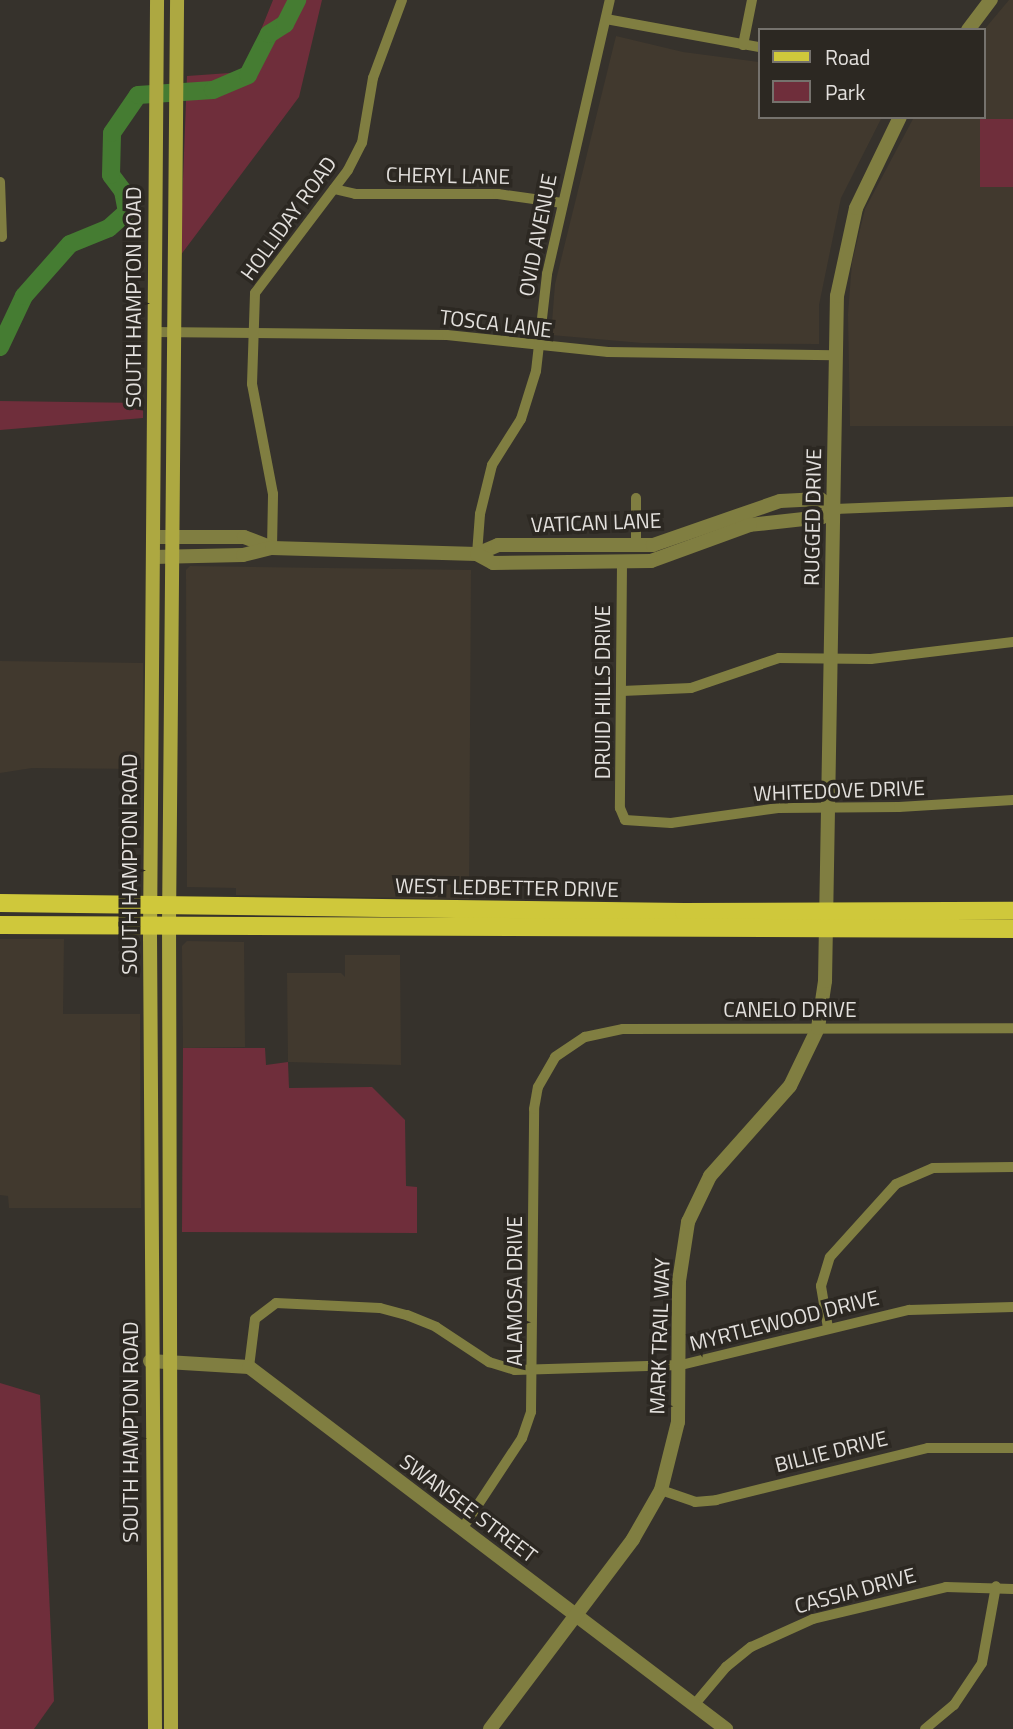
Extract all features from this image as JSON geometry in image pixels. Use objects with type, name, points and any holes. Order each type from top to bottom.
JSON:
[{"type":"main road","name":"SOUTH HAMPTON ROAD","points":[[155,1729],[150,1362],[150,904],[157,0]]},
{"type":"main road","name":"SOUTH HAMPTON ROAD","points":[[172,1729],[169,925],[177,0]]},
{"type":"main road","points":[[152,633],[172,634]]},
{"type":"main road","name":"WEST LEDBETTER DRIVE","points":[[0,903],[1013,911]]},
{"type":"main road","points":[[328,927],[331,906]]},
{"type":"main road","name":"WEST LEDBETTER DRIVE","points":[[0,925],[825,931],[1013,929]]},
{"type":"main road","points":[[152,1213],[171,1216]]},
{"type":"main road","points":[[152,1502],[171,1502]]},
{"type":"street","name":"HOLLIDAY ROAD","points":[[272,548],[273,494],[253,406],[250,332],[252,308],[261,281],[334,189],[362,144],[373,78],[402,0]]},
{"type":"street","name":"OVID AVENUE","points":[[477,554],[485,487],[492,464],[528,402],[562,203],[610,0]]},
{"type":"street","points":[[743,46],[752,0]]},
{"type":"street","points":[[970,28],[991,0]]},
{"type":"street","points":[[606,19],[758,47]]},
{"type":"street","name":"RUGGED DRIVE","points":[[825,931],[825,809],[835,509],[834,355],[844,247],[871,170],[899,119]]},
{"type":"street","points":[[0,182],[2,236]]},
{"type":"street","name":"CHERYL LANE","points":[[334,189],[355,194],[498,194],[562,203]]},
{"type":"street","name":"TOSCA LANE","points":[[154,332],[456,335],[538,347],[649,354],[834,355]]},
{"type":"street","points":[[622,564],[636,545],[636,498]]},
{"type":"street","name":"VATICAN LANE","points":[[153,557],[243,555],[272,548],[477,554],[498,545],[636,545],[676,540],[780,501],[820,499],[835,509]]},
{"type":"street","name":"VATICAN LANE","points":[[477,554],[493,563],[622,564],[677,555],[750,525],[822,517],[835,509],[1013,502]]},
{"type":"street","name":"VATICAN LANE","points":[[153,537],[244,537],[272,548]]},
{"type":"street","name":"DRUID HILLS DRIVE","points":[[622,564],[620,808],[625,820]]},
{"type":"street","points":[[622,691],[691,688],[779,658],[902,656],[1013,642]]},
{"type":"street","name":"WHITEDOVE DRIVE","points":[[625,820],[671,823],[778,808],[825,809],[1013,800]]},
{"type":"street","name":"MARK TRAIL WAY","points":[[490,1729],[633,1539],[662,1490],[676,1432],[681,1365],[682,1254],[697,1197],[724,1157],[790,1086],[818,1028],[825,981],[825,931]]},
{"type":"street","name":"CANELO DRIVE","points":[[570,1045],[623,1029],[1013,1028]]},
{"type":"street","name":"ALAMOSA DRIVE","points":[[462,1530],[522,1438],[531,1412],[534,1370],[535,1097],[555,1058],[570,1045]]},
{"type":"street","points":[[828,1328],[821,1286],[830,1257],[896,1184],[933,1168],[1013,1167]]},
{"type":"street","name":"MYRTLEWOOD DRIVE","points":[[250,1367],[255,1319],[276,1303],[380,1308],[407,1315],[436,1327],[500,1367],[534,1370],[681,1365],[909,1310],[1013,1307]]},
{"type":"street","points":[[150,1362],[250,1367]]},
{"type":"street","name":"SWANSEE STREET","points":[[250,1367],[726,1729]]},
{"type":"street","name":"BILLIE DRIVE","points":[[662,1490],[695,1502],[716,1500],[928,1448],[1013,1448]]},
{"type":"street","points":[[925,1729],[954,1705],[982,1662],[996,1586]]},
{"type":"street","name":"CASSIA DRIVE","points":[[694,1705],[726,1667],[783,1630],[946,1587],[996,1586],[1013,1589]]},
{"type":"shaded area","points":[[1009,0],[1013,0],[1013,426],[850,426],[848,314],[852,262],[865,209],[913,119],[985,119],[985,29]]},
{"type":"shaded area","points":[[616,36],[683,52],[758,62],[758,119],[881,119],[841,198],[819,305],[819,344],[642,343],[551,335],[555,284]]},
{"type":"shaded area","points":[[190,566],[471,570],[469,899],[236,895],[236,888],[187,887],[186,570]]},
{"type":"shaded area","points":[[0,661],[143,663],[143,769],[32,768],[0,773]]},
{"type":"shaded area","points":[[0,939],[64,939],[63,1014],[140,1014],[141,1208],[9,1208],[8,1196],[0,1195]]},
{"type":"shaded area","points":[[187,941],[244,942],[245,1047],[183,1048],[182,946]]},
{"type":"shaded area","points":[[345,955],[400,955],[401,1065],[288,1062],[287,973],[341,973],[345,977]]},
{"type":"green space","points":[[273,0],[322,0],[299,97],[180,256],[187,76],[244,72]]},
{"type":"green space","points":[[980,119],[1013,119],[1013,187],[980,187]]},
{"type":"green space","points":[[0,401],[143,403],[143,418],[0,430]]},
{"type":"green space","points":[[183,1048],[265,1048],[266,1065],[288,1062],[289,1088],[372,1087],[405,1120],[406,1186],[417,1187],[417,1233],[182,1232]]},
{"type":"green space","points":[[0,1383],[40,1395],[54,1701],[34,1729],[0,1729]]},
{"type":"waterway","points":[[0,347],[24,296],[70,244],[109,228],[127,212],[123,191],[111,175],[112,133],[138,95],[213,90],[248,75],[269,34],[285,24],[297,0]]}]
